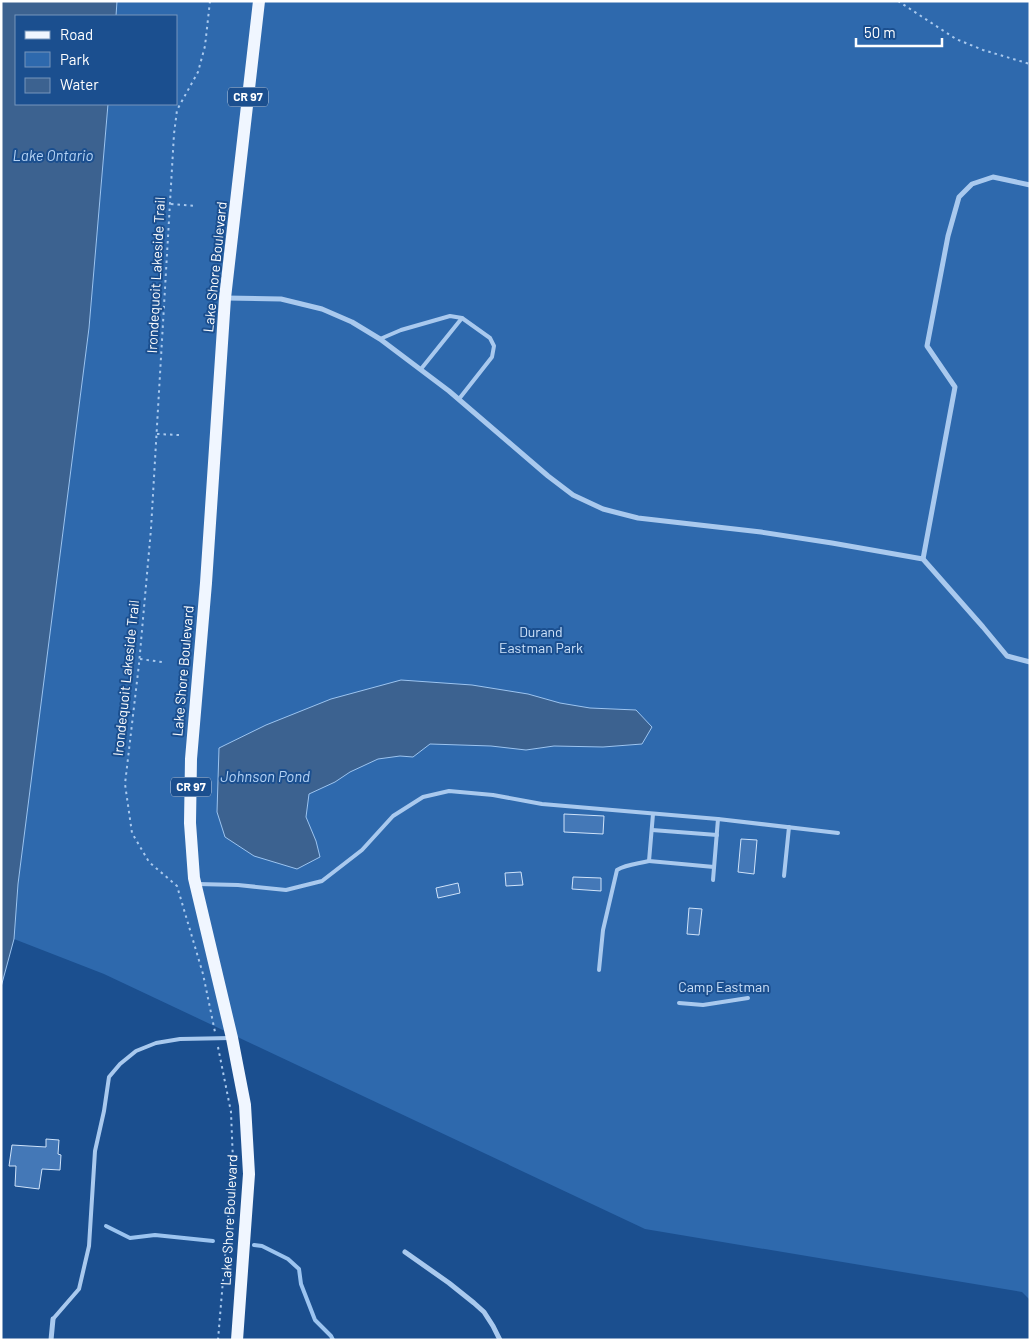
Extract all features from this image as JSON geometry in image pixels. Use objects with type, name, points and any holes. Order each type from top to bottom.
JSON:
[{"type":"main road","name":"Lake Shore Boulevard","points":[[237,1340],[249,1174],[245,1105],[232,1038],[196,884],[190,823],[191,759],[206,583],[226,298],[259,1]]},
{"type":"street","points":[[922,559],[956,387],[927,346],[950,228],[959,197],[972,184],[993,177],[1030,185]]},
{"type":"street","points":[[226,298],[281,300],[322,309],[352,322],[380,339],[421,369],[573,495],[603,509],[638,518],[761,532],[922,559],[1007,656],[1030,662]]},
{"type":"street","points":[[405,1252],[450,1283],[474,1303],[489,1319],[500,1340]]},
{"type":"street","points":[[51,1340],[53,1319]]},
{"type":"lane","points":[[380,339],[401,330],[450,316],[462,318],[490,338],[494,346],[492,357],[459,399]]},
{"type":"lane","points":[[421,369],[462,318]]},
{"type":"lane","points":[[196,884],[238,885],[286,890],[322,881],[362,850],[393,816],[423,796],[448,791],[493,795],[542,804],[838,833]]},
{"type":"lane","points":[[649,861],[653,814]]},
{"type":"lane","points":[[714,880],[718,820]]},
{"type":"lane","points":[[784,876],[790,828]]},
{"type":"lane","points":[[652,830],[717,835]]},
{"type":"lane","points":[[599,970],[603,930],[617,870],[625,865],[649,861],[714,867]]},
{"type":"lane","points":[[679,1004],[703,1005],[748,998]]},
{"type":"lane","points":[[53,1319],[79,1289],[89,1246],[95,1150],[110,1077],[120,1064],[136,1051],[156,1043],[180,1039],[232,1038]]},
{"type":"path","name":"Irondequoit Lakeside Trail","points":[[210,1],[206,46],[198,72],[177,110],[174,134],[152,529],[140,659],[124,784],[132,833],[149,862],[177,886],[203,974],[231,1112],[233,1161],[218,1340]]},
{"type":"path","points":[[898,1],[956,39],[983,50],[1030,64]]},
{"type":"path","points":[[170,204],[196,206]]},
{"type":"path","points":[[157,434],[179,435]]},
{"type":"path","points":[[140,659],[162,662]]},
{"type":"green space","name":"Durand Eastman Park","points":[[117,1],[1030,1],[1030,1300],[1022,1292],[645,1229],[104,974],[14,939],[18,884],[89,328],[108,105],[178,105],[178,15],[116,15]]},
{"type":"water","name":"Lake Ontario","points":[[1,1],[117,1],[116,15],[15,15],[15,105],[108,105],[89,328],[18,884],[14,939],[1,987]]},
{"type":"water","name":"Johnson Pond","points":[[401,680],[472,685],[528,694],[560,703],[590,708],[636,710],[652,727],[642,744],[603,747],[554,746],[526,750],[491,746],[430,744],[413,757],[400,756],[378,759],[309,794],[306,817],[316,841],[320,857],[297,869],[254,856],[225,837],[217,812],[219,748],[266,725],[331,699]]},
{"type":"building","points":[[564,814],[604,816],[603,834],[564,832]]},
{"type":"building","points":[[741,839],[757,840],[754,874],[738,872]]},
{"type":"building","points":[[521,872],[523,885],[506,886],[505,873]]},
{"type":"building","points":[[573,877],[601,878],[601,891],[572,889]]},
{"type":"building","points":[[458,883],[460,893],[438,898],[436,888]]},
{"type":"building","points":[[689,908],[702,909],[699,935],[687,934]]},
{"type":"building","points":[[46,1139],[59,1140],[60,1170],[42,1169],[39,1189],[15,1186],[16,1166],[9,1166],[12,1145],[46,1147]]},
{"type":"waterway","points":[[106,1226],[130,1238],[155,1235],[213,1241]]},
{"type":"waterway","points":[[254,1245],[262,1246],[288,1259],[299,1269],[301,1284],[315,1320],[333,1340]]},
{"type":"park label","name":"Camp Eastman","points":[[724,987]]}]
